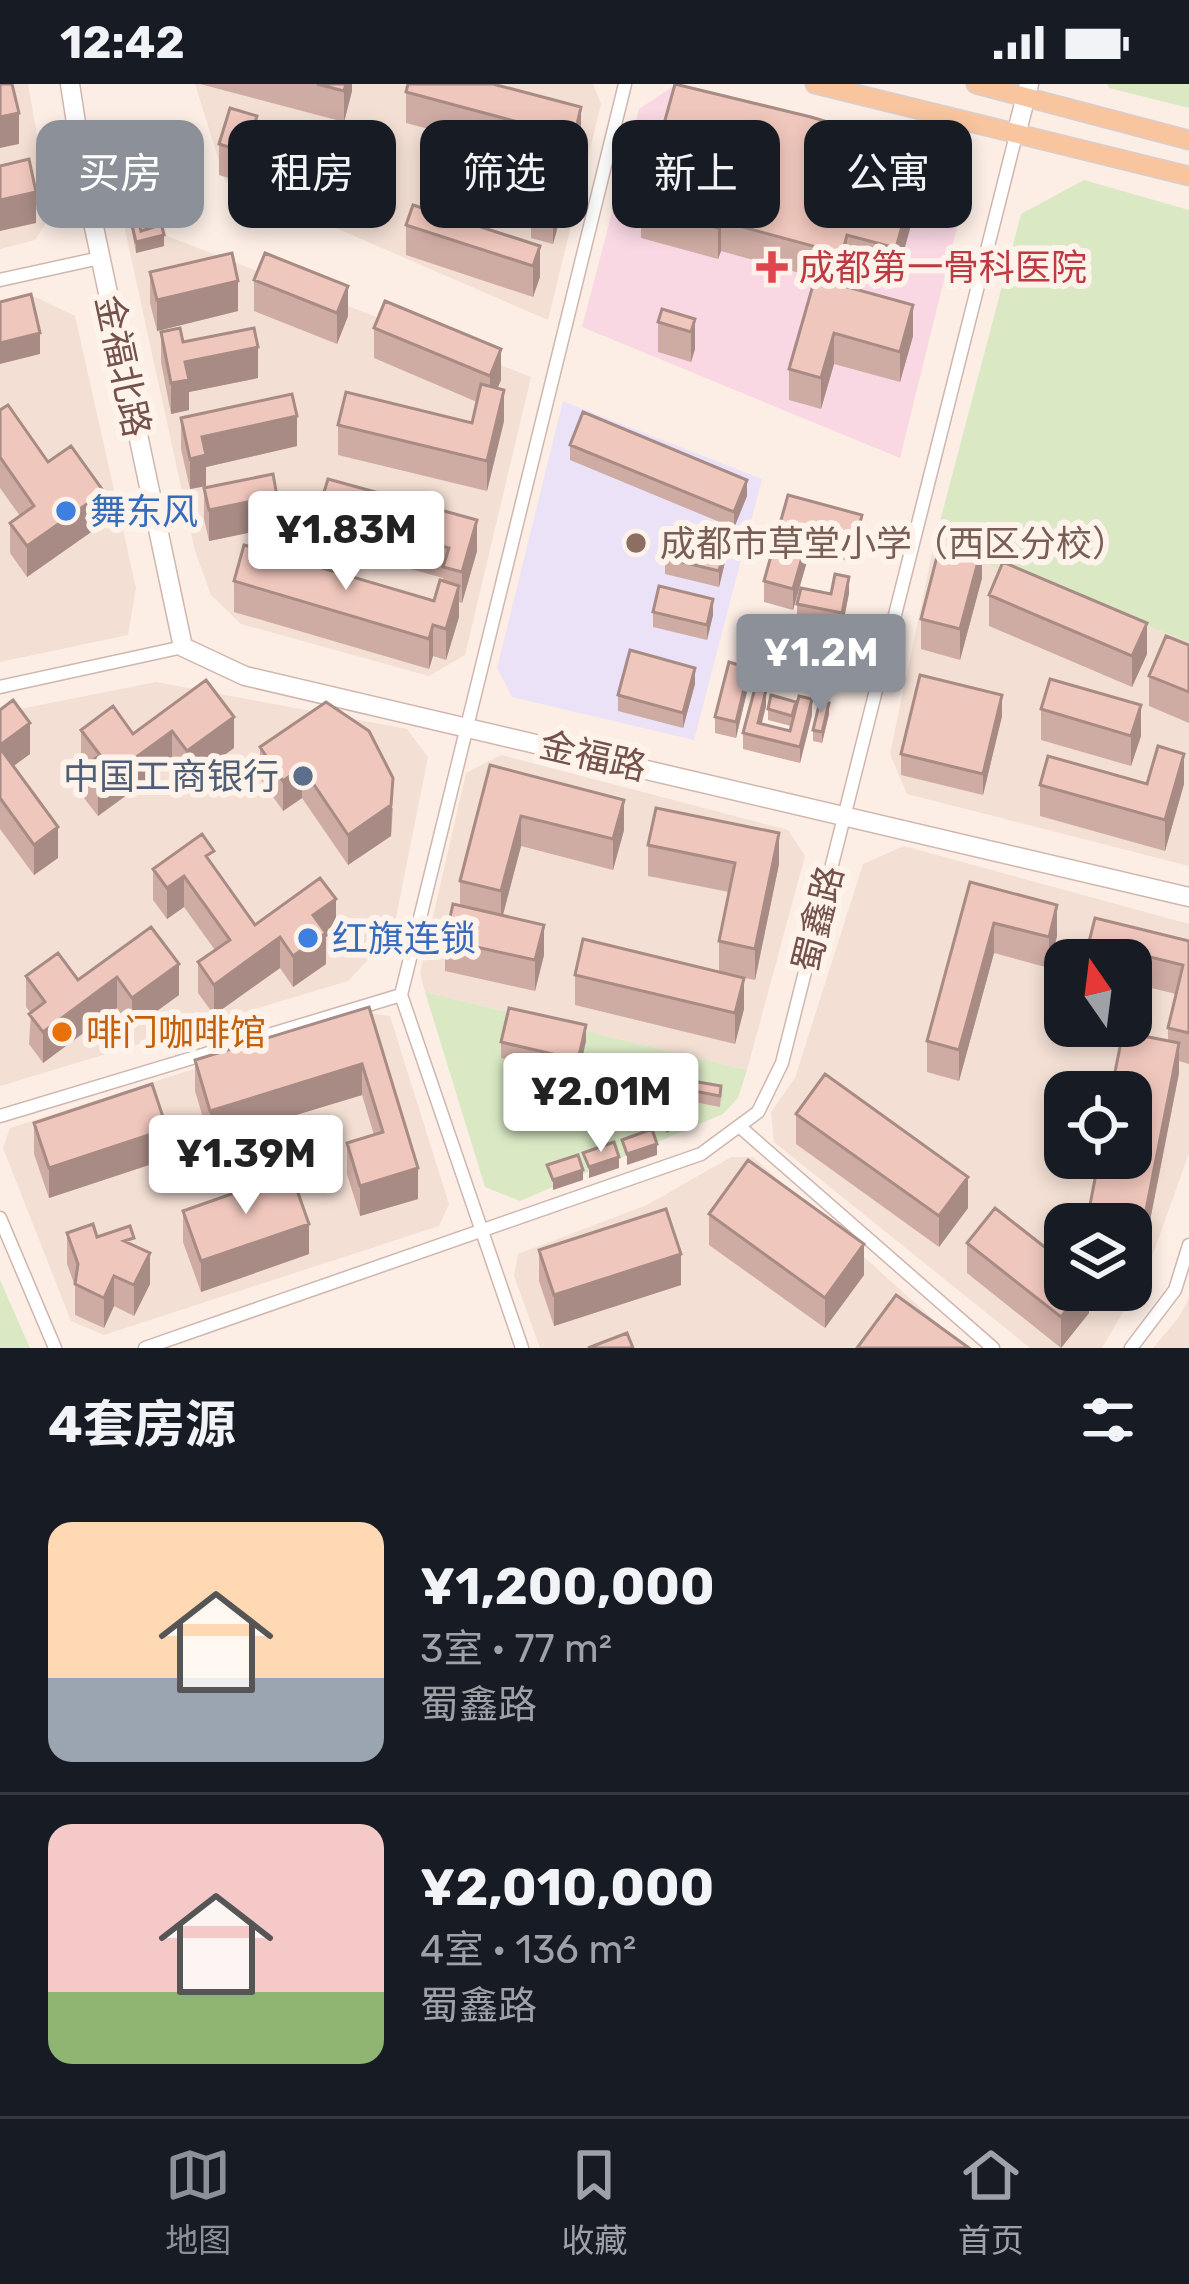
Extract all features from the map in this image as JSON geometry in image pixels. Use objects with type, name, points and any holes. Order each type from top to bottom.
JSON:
[{"type":"main road","points":[[815,84],[1189,176]]},
{"type":"main road","points":[[976,84],[1028,90],[1189,140]]},
{"type":"street","name":"金福北路","points":[[70,84],[100,258],[183,646]]},
{"type":"street","points":[[522,1348],[401,995],[625,84]]},
{"type":"street","name":"蜀鑫路","points":[[146,1348],[701,1154],[758,1112],[782,1063],[1028,90]]},
{"type":"street","points":[[0,280],[100,258]]},
{"type":"street","points":[[0,687],[183,646]]},
{"type":"street","name":"金福路","points":[[183,646],[245,676],[1189,897]]},
{"type":"street","points":[[0,1116],[401,995]]},
{"type":"street","points":[[739,1126],[993,1348]]},
{"type":"street","points":[[0,1218],[55,1348]]},
{"type":"street","points":[[1131,1348],[1175,1290],[1189,1245]]},
{"type":"shaded area","points":[[0,84],[28,84],[36,130],[36,228],[43,228],[35,240],[0,249]]},
{"type":"shaded area","points":[[195,84],[593,84],[601,104],[588,157],[588,120],[420,120],[420,228],[571,228],[548,320],[336,228],[396,228],[396,120],[228,120],[225,180]]},
{"type":"shaded area","name":"成都第一骨科医院","points":[[675,85],[819,120],[804,120],[804,228],[957,228],[900,458],[582,327],[612,212],[612,228],[780,228],[780,120],[636,120],[639,109]]},
{"type":"shaded area","points":[[125,228],[165,228],[167,236],[531,377],[465,655],[429,676],[241,624],[211,595],[195,551]]},
{"type":"shaded area","points":[[29,294],[75,316],[136,588],[128,635],[0,662],[0,301]]},
{"type":"shaded area","name":"成都市草堂小学（西区分校）","points":[[563,401],[762,479],[694,740],[512,697],[497,668]]},
{"type":"shaded area","points":[[934,544],[1189,642],[1189,866],[907,794],[890,754]]},
{"type":"shaded area","points":[[156,682],[407,729],[428,757],[393,933],[348,981],[0,1086],[0,713]]},
{"type":"shaded area","points":[[501,755],[788,830],[805,856],[747,1070],[425,992],[420,973],[466,773]]},
{"type":"shaded area","points":[[904,846],[1189,924],[1189,1153],[1152,1257],[1152,1203],[1044,1203],[1044,1311],[1124,1311],[1102,1348],[1030,1348],[774,1142],[771,1112],[795,1078],[863,864]]},
{"type":"shaded area","points":[[368,1013],[390,1016],[449,1204],[439,1226],[104,1335],[71,1321],[3,1148],[10,1128]]},
{"type":"shaded area","points":[[731,1157],[753,1157],[965,1348],[540,1348],[514,1276],[518,1254],[647,1205]]},
{"type":"shaded area","points":[[1189,1298],[1189,1348],[1153,1348],[1179,1317]]},
{"type":"green space","points":[[1107,84],[1189,84],[1189,108],[1109,88]]},
{"type":"green space","points":[[1084,180],[1189,210],[1189,642],[934,544],[1021,214]]},
{"type":"green space","points":[[425,992],[747,1070],[738,1098],[723,1114],[520,1201],[485,1187]]},
{"type":"green space","points":[[0,1280],[30,1348],[0,1348]]},
{"type":"building","points":[[0,84],[12,84],[19,113],[0,117]]},
{"type":"building","points":[[317,84],[346,84],[344,91]]},
{"type":"building","points":[[408,84],[493,84],[581,107],[578,120],[511,120],[406,92]]},
{"type":"building","points":[[675,84],[821,120],[804,120],[804,228],[902,228],[896,248],[847,235],[842,254],[747,228],[780,228],[780,120],[665,120]]},
{"type":"building","points":[[230,108],[257,116],[256,120],[228,120],[228,147],[219,144]]},
{"type":"building","points":[[29,159],[36,192],[0,200],[0,166]]},
{"type":"building","points":[[413,205],[420,207],[420,228],[484,228],[540,246],[533,266],[406,225]]},
{"type":"building","points":[[133,228],[162,228],[164,235],[136,242]]},
{"type":"building","points":[[232,253],[238,281],[157,300],[150,272]]},
{"type":"building","points":[[265,253],[348,286],[337,313],[254,280]]},
{"type":"building","points":[[815,278],[913,305],[900,352],[834,333],[821,378],[789,369]]},
{"type":"building","points":[[31,294],[40,333],[0,343],[0,302]]},
{"type":"building","points":[[385,301],[501,349],[490,376],[374,328]]},
{"type":"building","points":[[662,309],[695,319],[691,332],[658,322]]},
{"type":"building","points":[[180,328],[183,342],[254,328],[258,347],[185,362],[189,380],[171,383],[161,332]]},
{"type":"building","points":[[481,384],[504,390],[487,461],[338,425],[346,392],[472,423]]},
{"type":"building","points":[[292,394],[297,416],[202,437],[206,455],[190,459],[181,418]]},
{"type":"building","points":[[8,405],[48,462],[71,446],[104,492],[27,546],[10,523],[34,506],[0,457],[0,410]]},
{"type":"building","points":[[583,412],[747,480],[734,512],[570,445]]},
{"type":"building","points":[[273,474],[277,496],[209,510],[204,488]]},
{"type":"building","points":[[328,479],[477,520],[462,572],[443,567],[449,548],[318,512]]},
{"type":"building","points":[[788,495],[862,515],[855,542],[810,530],[793,589],[764,581]]},
{"type":"building","points":[[671,533],[725,546],[719,571],[665,558]]},
{"type":"building","points":[[942,537],[982,547],[960,629],[921,619]]},
{"type":"building","points":[[244,545],[434,601],[440,580],[459,586],[446,629],[433,625],[429,639],[234,581]]},
{"type":"building","points":[[1003,562],[1147,623],[1132,656],[989,595]]},
{"type":"building","points":[[835,574],[849,577],[842,613],[797,604],[801,588],[831,594]]},
{"type":"building","points":[[659,586],[713,599],[707,625],[653,612]]},
{"type":"building","points":[[1166,636],[1189,645],[1189,692],[1149,676]]},
{"type":"building","points":[[799,637],[819,642],[815,655],[796,650]]},
{"type":"building","points":[[768,643],[781,646],[774,673],[761,670]]},
{"type":"building","points":[[630,650],[695,668],[683,713],[618,695]]},
{"type":"building","points":[[729,662],[749,668],[736,722],[715,717]]},
{"type":"building","points":[[920,675],[1002,695],[983,774],[901,754]]},
{"type":"building","points":[[1050,679],[1141,705],[1131,736],[1041,709]]},
{"type":"building","points":[[206,680],[234,717],[187,751],[172,731],[98,785],[84,767],[100,755],[81,730],[113,706],[133,734]]},
{"type":"building","points":[[755,688],[766,690],[758,723],[790,731],[799,696],[812,699],[800,747],[743,733]]},
{"type":"building","points":[[771,695],[796,702],[792,716],[768,709]]},
{"type":"building","points":[[13,700],[30,723],[0,745],[0,710]]},
{"type":"building","points":[[820,701],[829,703],[822,732],[813,730]]},
{"type":"building","points":[[326,702],[369,731],[393,778],[391,805],[348,835],[302,767],[283,781],[260,747]]},
{"type":"building","points":[[1158,746],[1184,754],[1165,820],[1040,785],[1048,756],[1147,784]]},
{"type":"building","points":[[0,748],[58,827],[34,845],[0,798]]},
{"type":"building","points":[[490,765],[624,800],[613,839],[521,816],[501,891],[460,881]]},
{"type":"building","points":[[656,808],[779,833],[755,949],[719,941],[735,863],[648,845]]},
{"type":"building","points":[[202,834],[214,851],[206,856],[255,925],[320,878],[336,899],[313,915],[326,933],[293,956],[280,937],[214,985],[198,962],[230,940],[184,876],[167,888],[153,869]]},
{"type":"building","points":[[970,882],[1057,905],[1049,937],[994,923],[959,1050],[927,1041]]},
{"type":"building","points":[[453,904],[544,925],[535,960],[445,940]]},
{"type":"building","points":[[1095,918],[1189,941],[1189,1033],[1168,1028],[1183,965],[1152,957],[1152,939],[1090,939]]},
{"type":"building","points":[[151,927],[179,964],[132,998],[117,977],[43,1032],[29,1014],[45,1002],[26,976],[58,953],[78,980]]},
{"type":"building","points":[[583,939],[744,978],[735,1013],[575,975]]},
{"type":"building","points":[[369,1007],[418,1168],[360,1186],[347,1143],[383,1132],[362,1064],[210,1111],[195,1060]]},
{"type":"building","points":[[509,1008],[586,1025],[578,1060],[501,1042]]},
{"type":"building","points":[[1152,1038],[1179,1043],[1147,1203],[1090,1203],[1095,1179],[1152,1179],[1152,1071],[1115,1071],[1120,1047],[1152,1047]]},
{"type":"building","points":[[825,1074],[968,1177],[939,1216],[796,1114]]},
{"type":"building","points":[[681,1079],[721,1086],[720,1096],[689,1090],[687,1103],[667,1122],[661,1116],[677,1099]]},
{"type":"building","points":[[152,1084],[167,1129],[49,1168],[34,1123]]},
{"type":"building","points":[[652,1129],[657,1144],[627,1154],[622,1140]]},
{"type":"building","points":[[614,1142],[619,1157],[589,1167],[583,1153]]},
{"type":"building","points":[[578,1155],[583,1170],[553,1180],[547,1165]]},
{"type":"building","points":[[748,1160],[864,1244],[825,1298],[709,1214]]},
{"type":"building","points":[[291,1173],[309,1224],[201,1261],[183,1211]]},
{"type":"building","points":[[995,1208],[1044,1246],[1044,1304],[967,1243]]},
{"type":"building","points":[[666,1209],[681,1254],[554,1295],[539,1250]]},
{"type":"building","points":[[93,1224],[97,1237],[130,1226],[134,1238],[124,1241],[150,1253],[134,1285],[114,1276],[104,1298],[75,1284],[78,1264],[67,1233]]},
{"type":"building","points":[[896,1295],[969,1348],[857,1348]]},
{"type":"building","points":[[627,1333],[633,1348],[588,1348]]},
{"type":"place","name":"成都第一骨科医院","points":[[772,267]]},
{"type":"place","name":"舞东风","points":[[66,511]]},
{"type":"place","name":"成都市草堂小学（西区分校）","points":[[636,543]]},
{"type":"place","name":"中国工商银行","points":[[303,776]]},
{"type":"place","name":"红旗连锁","points":[[308,938]]},
{"type":"place","name":"啡门咖啡馆","points":[[62,1032]]}]
